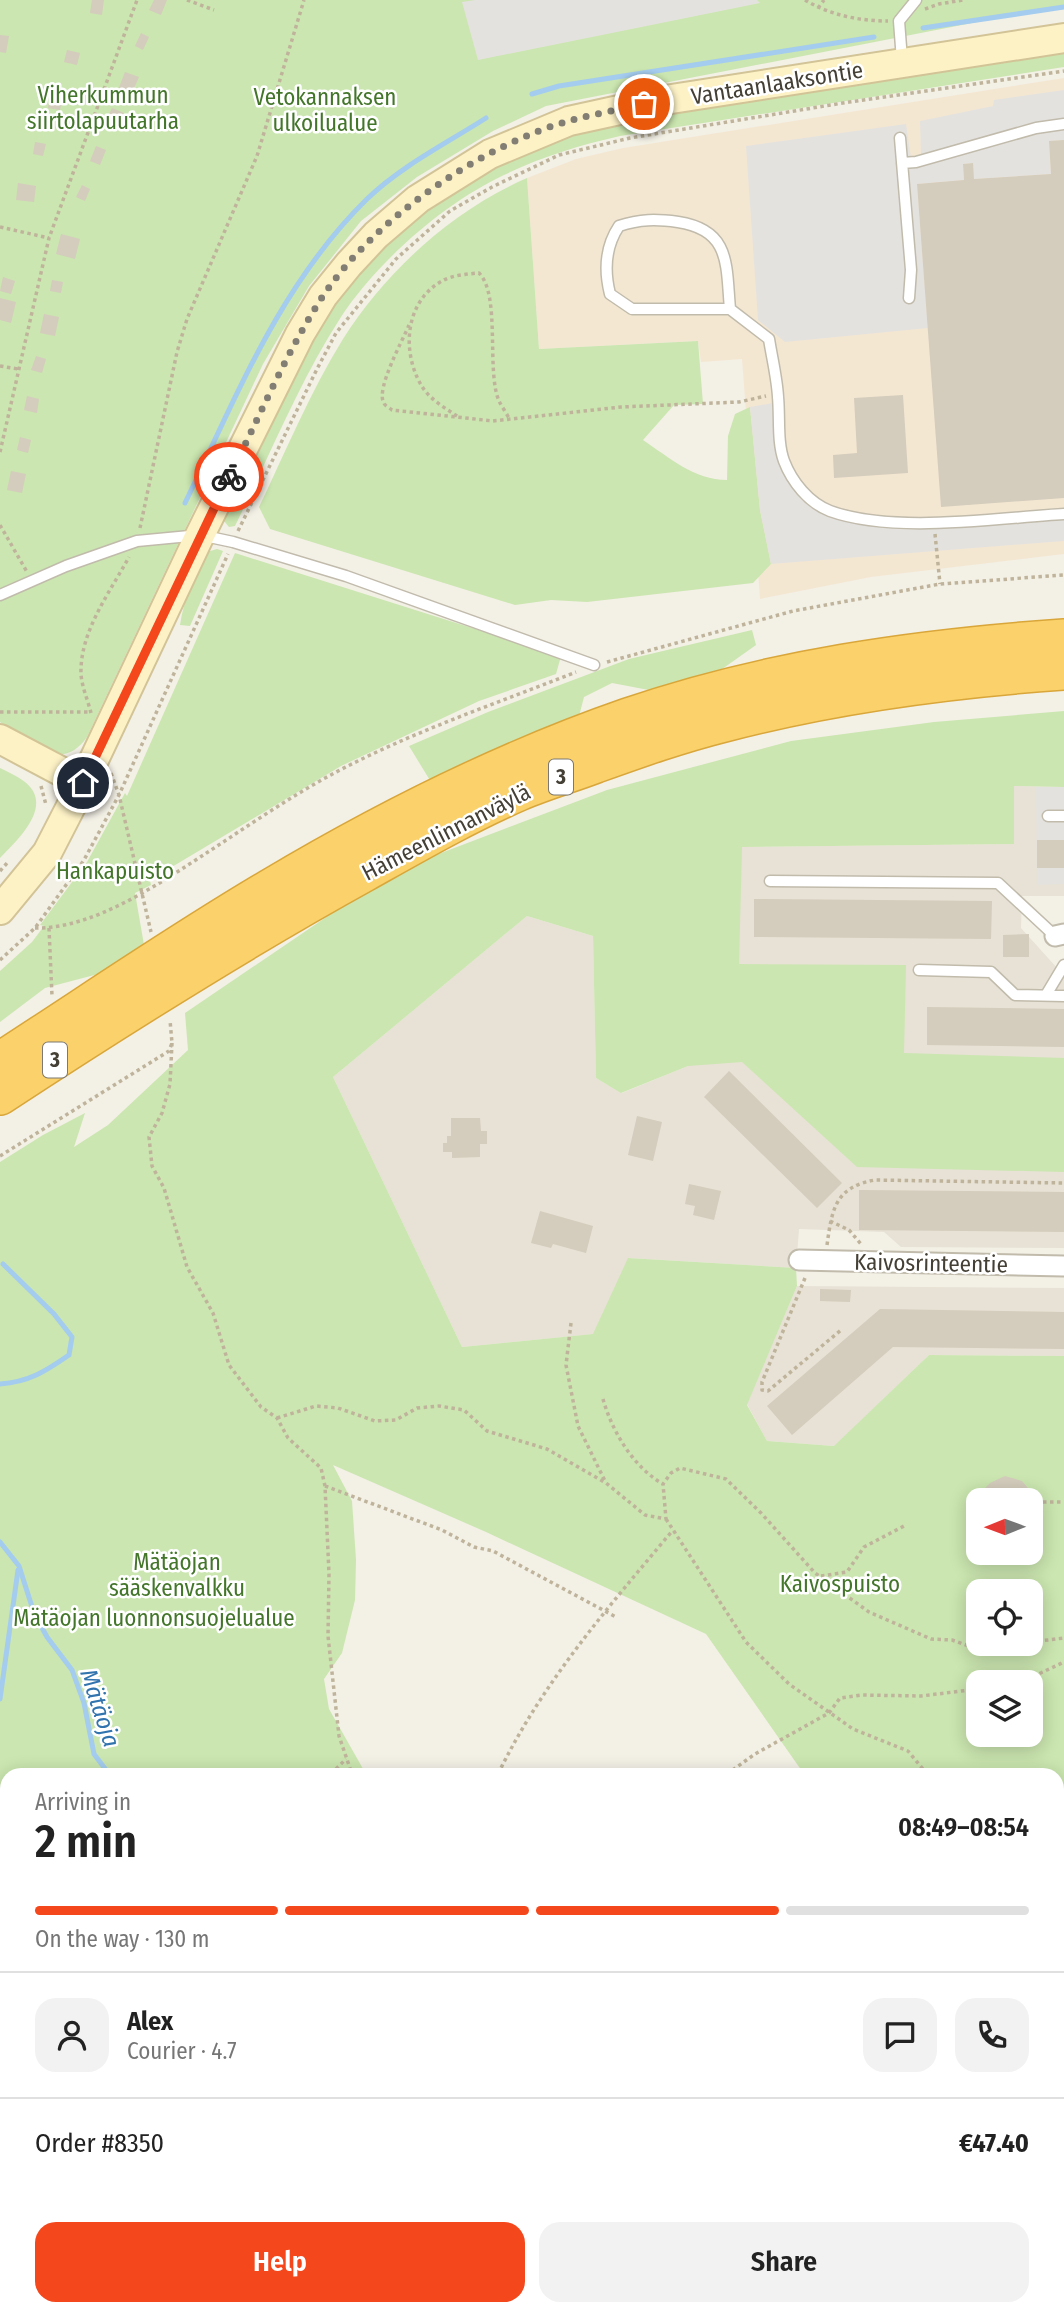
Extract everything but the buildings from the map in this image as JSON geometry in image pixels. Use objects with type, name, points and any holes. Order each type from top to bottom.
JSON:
[{"type":"highway","name":"Hämeenlinnanväylä","points":[[0,1061],[270,888],[400,816],[502,766],[629,717],[797,672],[887,656],[998,642],[1064,638]]},
{"type":"highway","name":"Hämeenlinnanväylä","points":[[0,1096],[109,1024],[285,917],[411,847],[519,792],[644,747],[722,723],[800,705],[899,687],[1064,671]]},
{"type":"main road","name":"Vantaanlaaksontie","points":[[0,910],[47,853],[300,334],[323,296],[376,234],[437,186],[490,154],[569,121],[665,100],[1064,38]]},
{"type":"main road","points":[[0,739],[83,783]]},
{"type":"street","name":"Kaivosrinteentie","points":[[802,1268],[825,1261],[1064,1266]]},
{"type":"lane","points":[[902,64],[898,22],[916,0]]},
{"type":"lane","points":[[902,163],[916,162],[1036,128],[1064,124]]},
{"type":"lane","points":[[900,138],[911,270],[909,298]]},
{"type":"lane","points":[[730,309],[725,261],[716,237],[698,225],[665,220],[643,219],[619,226],[610,240],[605,275],[610,294],[632,309],[730,309],[769,339],[778,394],[783,458],[791,477],[808,498],[829,510],[880,522],[935,522],[1064,514]]},
{"type":"lane","points":[[0,595],[30,580],[137,541],[200,535],[233,542],[346,576],[594,665]]},
{"type":"lane","points":[[1048,816],[1064,816]]},
{"type":"lane","points":[[770,881],[998,883],[1059,935]]},
{"type":"lane","points":[[1046,995],[1064,965]]},
{"type":"lane","points":[[919,970],[991,972],[1015,995],[1064,996]]},
{"type":"path","points":[[0,452],[49,237],[137,0]]},
{"type":"path","points":[[187,0],[214,10]]},
{"type":"path","points":[[95,722],[80,671],[85,645],[96,615],[137,541],[177,352],[187,319],[257,156],[304,0]]},
{"type":"path","points":[[805,0],[841,16],[898,22],[939,4],[964,0]]},
{"type":"path","points":[[818,8],[824,0]]},
{"type":"path","points":[[0,960],[34,928],[84,860],[119,795],[233,542],[336,333],[396,259],[450,211],[492,187],[559,155],[630,138],[849,102],[1064,71]]},
{"type":"path","points":[[0,227],[49,237]]},
{"type":"path","points":[[510,419],[498,400],[491,305],[484,277],[480,273],[442,280],[422,298],[384,381],[381,395],[384,405],[392,410],[493,421],[621,407],[739,402],[778,394]]},
{"type":"path","points":[[409,325],[409,347],[414,367],[424,388],[437,402],[459,417]]},
{"type":"path","points":[[0,366],[18,369]]},
{"type":"path","points":[[935,522],[940,584]]},
{"type":"path","points":[[0,525],[23,562],[30,580]]},
{"type":"path","points":[[34,928],[49,928],[93,916],[143,894],[284,802],[339,770],[402,740],[594,665],[793,611],[940,584],[1064,575]]},
{"type":"path","points":[[0,712],[91,712]]},
{"type":"path","points":[[108,765],[119,795],[153,942]]},
{"type":"path","points":[[36,780],[41,785],[46,800],[45,814]]},
{"type":"path","points":[[0,871],[13,857]]},
{"type":"path","points":[[49,928],[52,997]]},
{"type":"path","points":[[170,1019],[173,1043],[170,1084],[162,1113],[149,1137],[152,1166],[164,1188],[187,1266],[213,1313],[229,1365],[261,1407],[277,1418],[288,1438],[321,1468],[326,1486],[328,1636],[339,1736],[350,1768]]},
{"type":"path","points":[[0,1156],[159,1058],[169,1051],[173,1043]]},
{"type":"path","points":[[825,1261],[830,1221],[837,1202],[855,1184],[888,1180],[1064,1182]]},
{"type":"path","points":[[802,1268],[804,1284],[760,1387],[768,1391],[841,1330]]},
{"type":"path","points":[[571,1324],[566,1364],[578,1426],[606,1483]]},
{"type":"path","points":[[603,1399],[609,1420],[645,1474],[663,1484]]},
{"type":"path","points":[[277,1418],[316,1406],[338,1408],[375,1421],[396,1420],[417,1408],[439,1406],[464,1409],[487,1431],[547,1449],[606,1483],[645,1515],[666,1519]]},
{"type":"path","points":[[922,1768],[908,1751],[853,1729],[828,1713],[789,1684],[746,1642],[666,1519],[663,1484],[680,1468],[726,1479],[819,1576],[869,1612],[931,1639],[952,1640],[966,1645]]},
{"type":"path","points":[[326,1486],[442,1530],[474,1547],[493,1551],[616,1617]]},
{"type":"path","points":[[1043,1502],[1064,1502]]},
{"type":"path","points":[[819,1576],[847,1572],[864,1547],[904,1526]]},
{"type":"path","points":[[501,1768],[531,1712],[560,1668],[673,1530]]},
{"type":"path","points":[[1043,1641],[1064,1638]]},
{"type":"path","points":[[1043,1672],[1064,1661]]},
{"type":"path","points":[[735,1768],[828,1713],[840,1698],[861,1695],[920,1696],[966,1690]]},
{"type":"path","points":[[337,1768],[347,1758]]},
{"type":"shaded area","points":[[757,0],[760,3],[478,60],[462,2]]},
{"type":"shaded area","points":[[1064,78],[1064,554],[871,577],[760,599],[742,359],[701,362],[698,341],[539,349],[527,178],[576,159],[623,148]]},
{"type":"shaded area","points":[[1064,90],[1064,140],[1049,141],[1051,174],[974,179],[972,163],[963,164],[964,180],[917,184],[928,328],[785,342],[758,320],[746,146],[906,124],[911,158],[921,157],[920,121],[993,106],[994,100]]},
{"type":"shaded area","points":[[779,402],[780,438],[791,477],[829,510],[880,522],[1064,514],[1064,541],[771,564],[760,510],[750,407]]},
{"type":"shaded area","points":[[1014,786],[1064,787],[1064,896],[1022,896],[1021,928],[1057,968],[1064,968],[1064,1248],[901,1247],[884,1232],[799,1229],[796,1268],[629,1258],[594,1334],[462,1347],[333,1077],[527,916],[593,936],[596,1078],[622,1093],[688,1066],[742,847],[1013,844]]},
{"type":"shaded area","points":[[1036,787],[1064,787],[1064,884],[1037,885]]},
{"type":"shaded area","points":[[797,1286],[1064,1288],[1064,1356],[929,1355],[835,1446],[767,1441],[747,1404]]},
{"type":"green space","name":"Vetokannaksen ulkoilualue","points":[[0,0],[1064,0],[1064,5],[546,106],[493,131],[417,177],[361,221],[309,286],[263,364],[87,737],[77,748],[66,754],[55,754],[32,746],[0,722]]},
{"type":"green space","points":[[1064,52],[1064,67],[620,136],[546,157],[481,187],[458,201],[414,236],[356,296],[312,367],[235,526],[229,527],[224,521],[314,334],[344,291],[375,254],[411,220],[505,159],[598,125]]},
{"type":"green space","points":[[527,178],[539,349],[698,341],[703,404],[674,405],[643,440],[683,467],[704,476],[727,480],[728,436],[735,414],[750,407],[760,510],[771,564],[753,583],[587,602],[551,600],[515,605],[270,529],[259,507],[320,380],[360,314],[401,266],[447,225],[473,207]]},
{"type":"green space","points":[[217,549],[223,551],[190,626],[180,625],[187,596],[207,552]]},
{"type":"green space","name":"Hankapuisto","points":[[235,553],[561,656],[556,674],[479,701],[341,766],[150,880],[151,885],[135,893],[144,945],[102,973],[45,988],[0,1022],[0,971],[32,942],[44,926],[40,925],[87,862],[125,793],[127,796]]},
{"type":"green space","points":[[752,630],[756,645],[708,679],[654,691],[612,683],[584,697],[578,720],[431,782],[409,746],[488,712],[629,659]]},
{"type":"green space","points":[[1064,711],[1064,787],[1014,786],[1014,844],[742,847],[739,964],[906,965],[904,1053],[1064,1058],[1064,1172],[857,1167],[742,1062],[688,1066],[621,1093],[596,1078],[593,936],[527,916],[333,1077],[462,1347],[593,1334],[628,1258],[796,1268],[797,1286],[747,1405],[767,1441],[834,1446],[929,1355],[1064,1356],[1064,1768],[800,1768],[706,1634],[486,1532],[333,1465],[352,1501],[356,1560],[355,1600],[342,1653],[324,1679],[329,1709],[363,1768],[0,1768],[0,1162],[85,1113],[74,1147],[108,1125],[188,1050],[185,1013],[350,901],[407,866],[607,790],[791,741],[934,722]]},
{"type":"green space","points":[[0,768],[25,782],[33,791],[36,801],[30,822],[0,858]]},
{"type":"waterway","points":[[923,28],[1064,7]]},
{"type":"waterway","points":[[532,94],[559,86],[874,37]]},
{"type":"waterway","points":[[185,503],[242,382],[285,304],[309,267],[337,232],[380,187],[425,155],[486,118]]},
{"type":"waterway","name":"Mätäoja","points":[[0,1384],[29,1378],[53,1366],[69,1355],[72,1337],[54,1314],[3,1264]]},
{"type":"waterway","name":"Mätäoja","points":[[0,1542],[19,1566],[34,1613],[47,1637],[72,1670],[84,1703],[94,1754],[104,1768]]},
{"type":"waterway","points":[[0,1699],[18,1570]]},
{"type":"way so far","points":[[229,477],[300,334],[323,296],[376,234],[418,199],[490,154],[569,121],[644,104]]},
{"type":"route","points":[[83,783],[229,477]]},
{"type":"park label","name":"Viherkummun siirtolapuutarha","points":[[103,108]]},
{"type":"park label","name":"Mätäojan sääskenvalkku","points":[[177,1575]]},
{"type":"park label","name":"Kaivospuisto","points":[[840,1584]]},
{"type":"park label","name":"Mätäojan luonnonsuojelualue","points":[[154,1618]]}]
